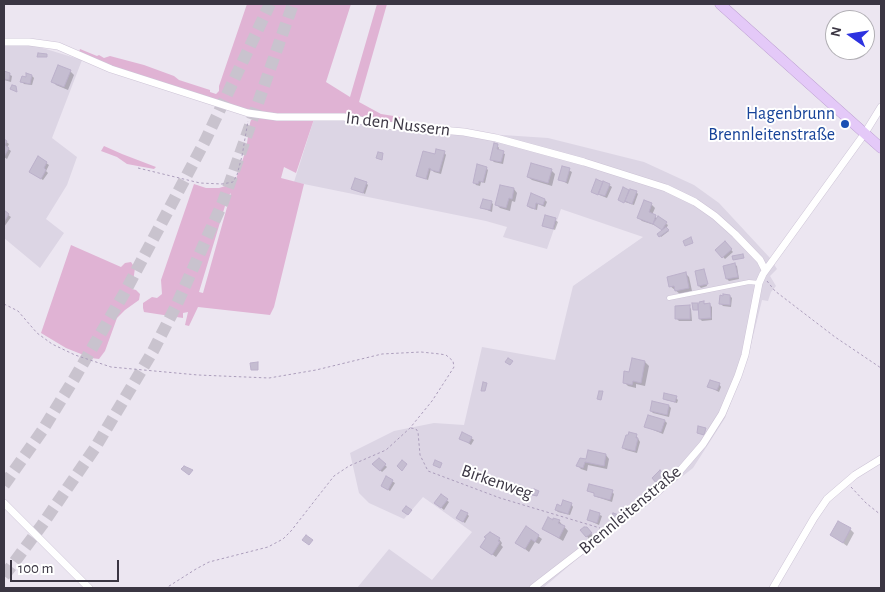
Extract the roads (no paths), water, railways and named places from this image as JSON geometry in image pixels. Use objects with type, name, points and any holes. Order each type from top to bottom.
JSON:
[{"type":"street","points":[[720,4],[881,148]]},
{"type":"street","name":"In den Nussern","points":[[4,42],[35,42],[58,46],[112,69],[248,113],[277,117],[344,117],[384,125],[471,134],[496,138],[601,167],[666,188],[695,202],[735,234],[760,260],[765,270]]},
{"type":"street","name":"Brennleitenstraße","points":[[532,588],[670,482],[692,458],[716,425],[730,398],[743,363],[759,283],[765,270],[865,133],[881,107]]},
{"type":"street","points":[[773,588],[827,499],[866,467],[881,459]]},
{"type":"street","points":[[4,503],[89,588]]},
{"type":"lane","points":[[669,298],[748,282],[759,283]]},
{"type":"tunnel","points":[[4,485],[42,431],[125,292],[205,141],[270,4]]},
{"type":"tunnel","points":[[4,576],[95,448],[153,351],[176,306],[223,202],[293,4]]},
{"type":"place","name":"Hagenbrunn Brennleitenstraße","points":[[845,124]]}]
